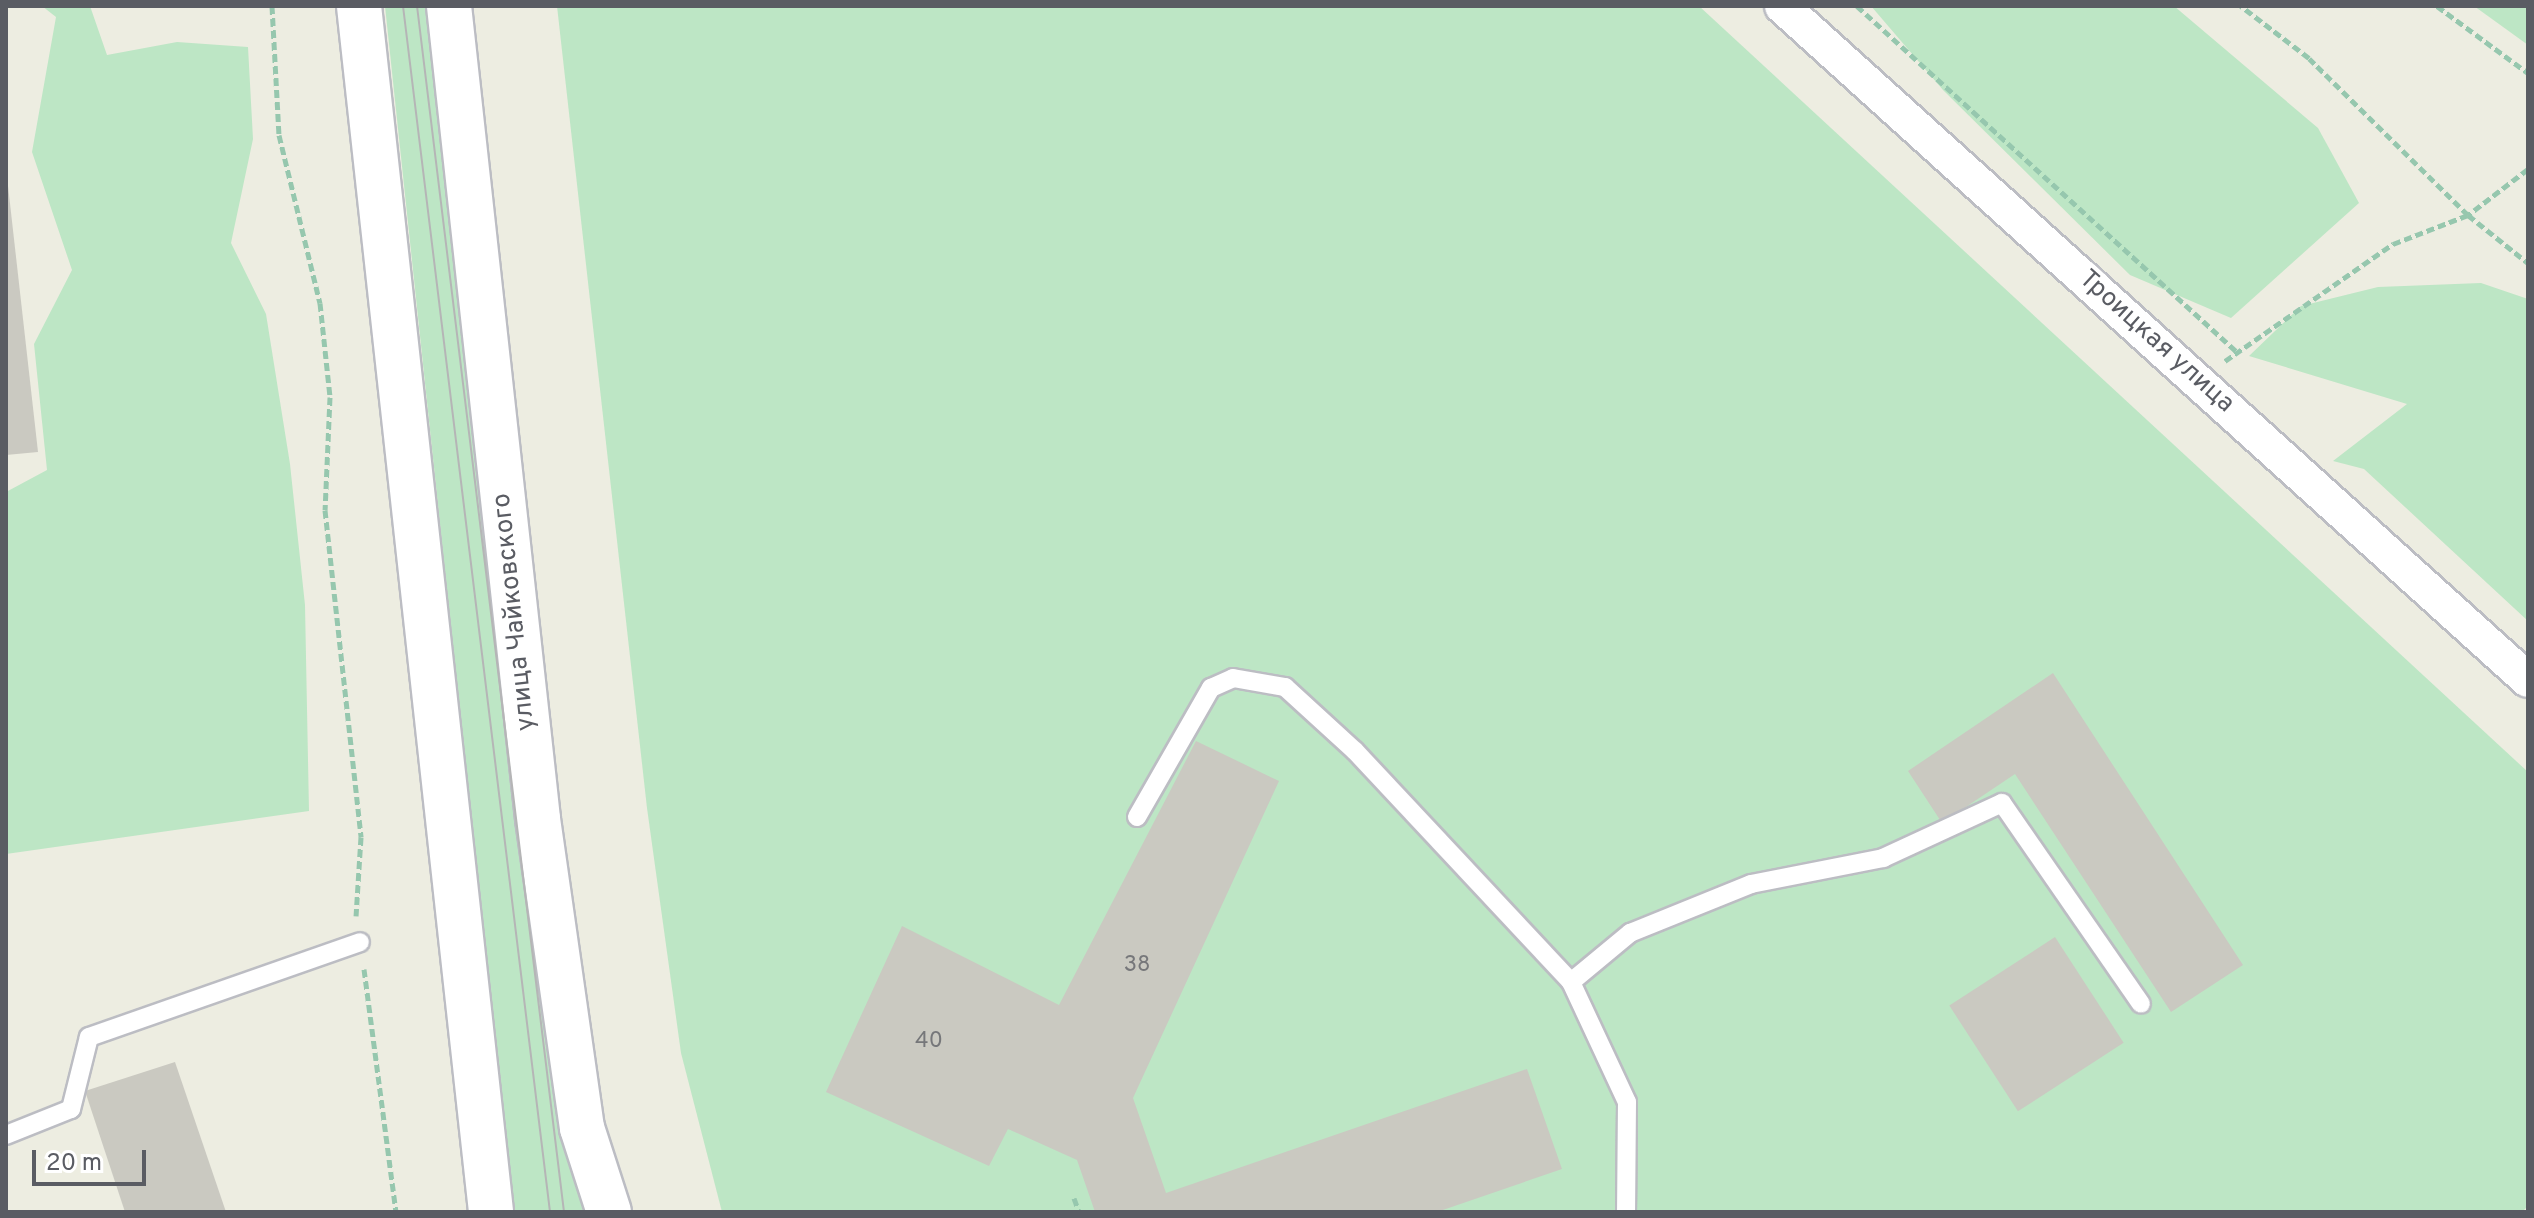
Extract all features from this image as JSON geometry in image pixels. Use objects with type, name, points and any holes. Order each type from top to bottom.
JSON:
[{"type":"main road","points":[[359,6],[491,1212]]},
{"type":"main road","name":"улица Чайковского","points":[[449,6],[540,834],[582,1128],[609,1212]]},
{"type":"street","name":"Троицкая улица","points":[[1782,6],[2528,680]]},
{"type":"lane","points":[[1137,817],[1211,688],[1233,678],[1285,687],[1355,751],[1571,982],[1627,1102],[1626,1212]]},
{"type":"lane","points":[[1571,982],[1630,933],[1751,884],[1883,858],[2002,803],[2141,1004]]},
{"type":"lane","points":[[6,1135],[71,1109],[89,1037],[360,942]]},
{"type":"path","points":[[272,6],[279,135],[320,303],[330,397],[325,510],[361,837],[360,942],[396,1212]]},
{"type":"path","points":[[1857,6],[2236,351]]},
{"type":"path","points":[[2241,6],[2309,58],[2468,215],[2528,263]]},
{"type":"path","points":[[2437,6],[2528,73]]},
{"type":"path","points":[[2202,383],[2236,351],[2393,244],[2468,215],[2528,169]]},
{"type":"path","points":[[1074,1198],[1079,1212]]},
{"type":"green space","points":[[42,6],[90,6],[107,55],[177,42],[248,47],[253,139],[231,243],[266,314],[290,464],[305,605],[309,811],[6,854],[6,492],[47,470],[34,344],[72,270],[32,152],[56,17]]},
{"type":"green space","points":[[385,6],[432,6],[562,1136],[584,1212],[513,1212]]},
{"type":"green space","points":[[557,6],[1699,6],[2528,772],[2528,1206],[2522,1212],[722,1212],[681,1053],[647,808]]},
{"type":"green space","points":[[1871,6],[2174,6],[2318,128],[2359,203],[2231,318],[2130,275],[1943,90]]},
{"type":"green space","points":[[2474,6],[2528,6],[2528,45]]},
{"type":"green space","points":[[2481,283],[2528,299],[2528,621],[2364,469],[2333,461],[2407,404],[2249,356],[2301,306],[2378,287]]},
{"type":"building","points":[[6,168],[38,452],[6,455]]},
{"type":"building","points":[[2053,673],[2243,965],[2171,1012],[2015,774],[1942,823],[1908,771]]},
{"type":"building","points":[[1196,741],[1279,781],[1133,1098],[1166,1193],[1527,1069],[1562,1169],[1437,1212],[1095,1212],[1077,1160],[1008,1129],[989,1166],[826,1092],[902,926],[1059,1005]]},
{"type":"building","points":[[2055,937],[2124,1043],[2018,1111],[1949,1006]]},
{"type":"building","points":[[175,1062],[226,1212],[125,1212],[85,1091]]},
{"type":"tram line","points":[[403,6],[550,1212]]},
{"type":"tram line","points":[[417,6],[564,1212]]}]
